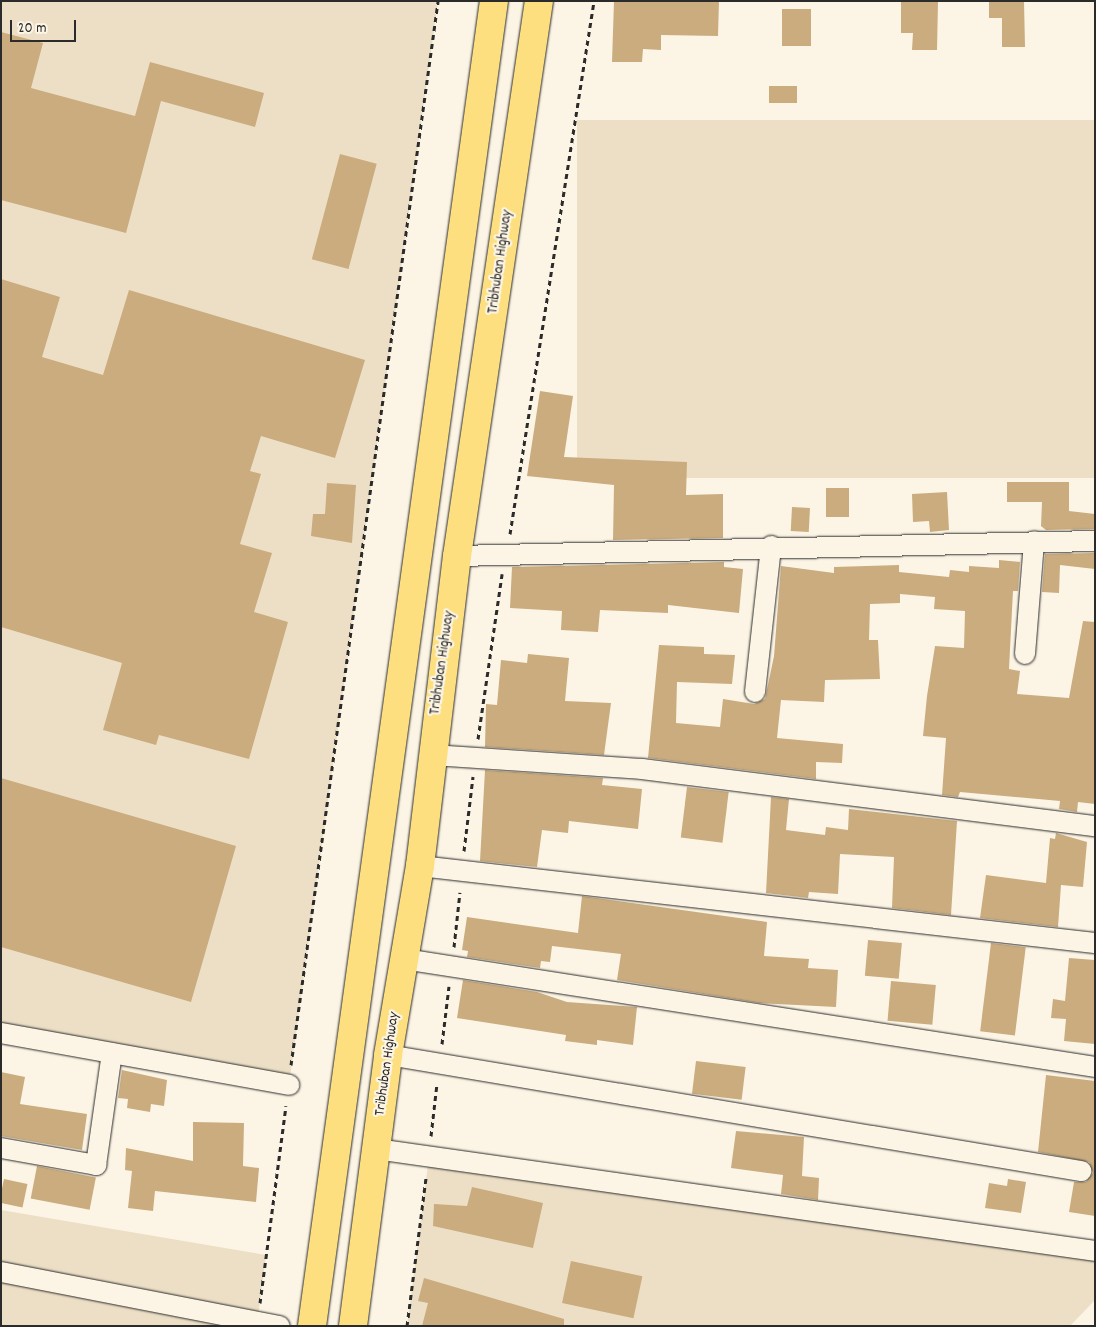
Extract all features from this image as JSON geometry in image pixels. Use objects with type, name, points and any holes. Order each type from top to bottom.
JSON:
[{"type":"highway","points":[[312,1326],[494,1]]},
{"type":"highway","name":"Tribhuban Highway","points":[[353,1326],[388,1055],[420,866],[431,755],[457,556],[539,1]]},
{"type":"street","points":[[1025,654],[1034,541]]},
{"type":"street","points":[[457,556],[771,546],[1095,541]]},
{"type":"street","points":[[756,692],[771,546]]},
{"type":"street","points":[[431,755],[642,769],[1095,826]]},
{"type":"street","points":[[420,866],[1095,943]]},
{"type":"street","points":[[404,959],[1095,1067]]},
{"type":"street","points":[[1,1033],[289,1085]]},
{"type":"street","points":[[1,1148],[96,1165],[112,1053]]},
{"type":"street","points":[[388,1055],[1081,1171]]},
{"type":"street","points":[[376,1150],[1095,1251]]},
{"type":"street","points":[[1,1272],[258,1320],[280,1326]]},
{"type":"path","points":[[258,1320],[438,1]]},
{"type":"path","points":[[408,1326],[452,966],[475,758],[505,554],[520,492],[594,1]]},
{"type":"shaded area","points":[[1,1],[438,1],[289,1085],[1,1033]]},
{"type":"shaded area","points":[[577,120],[1095,120],[1095,478],[577,478]]},
{"type":"shaded area","points":[[429,1157],[1095,1250],[1095,1300],[1070,1326],[407,1326]]},
{"type":"shaded area","points":[[1,1210],[266,1255],[257,1326],[1,1326]]},
{"type":"building","points":[[614,1],[719,1],[718,36],[661,35],[661,50],[643,49],[642,62],[612,62]]},
{"type":"building","points":[[901,1],[938,2],[937,50],[912,50],[913,33],[901,33]]},
{"type":"building","points":[[989,1],[1024,1],[1025,47],[1002,47],[1002,18],[989,18]]},
{"type":"building","points":[[782,9],[811,9],[811,46],[782,46]]},
{"type":"building","points":[[1,32],[43,43],[31,88],[135,116],[150,62],[264,93],[255,127],[161,101],[126,233],[1,200]]},
{"type":"building","points":[[769,86],[797,86],[797,103],[769,103]]},
{"type":"building","points":[[340,154],[377,164],[348,269],[312,259]]},
{"type":"building","points":[[1,279],[60,297],[42,357],[103,375],[129,290],[365,360],[335,458],[261,436],[250,471],[261,474],[240,544],[272,553],[254,612],[288,622],[249,759],[159,735],[156,745],[103,730],[122,663],[1,627]]},
{"type":"building","points":[[540,391],[573,396],[564,457],[687,462],[686,495],[723,494],[723,538],[613,540],[614,485],[527,476]]},
{"type":"building","points":[[1007,482],[1069,482],[1069,511],[1095,514],[1095,529],[1046,530],[1041,526],[1042,502],[1007,502]]},
{"type":"building","points":[[327,483],[356,485],[352,543],[311,536],[313,514],[325,514]]},
{"type":"building","points":[[826,488],[849,488],[849,517],[826,517]]},
{"type":"building","points":[[947,492],[949,530],[930,532],[929,521],[913,522],[912,494]]},
{"type":"building","points":[[792,507],[810,508],[809,532],[791,531]]},
{"type":"building","points":[[1095,553],[1095,569],[1060,565],[1059,593],[1042,592],[1045,554]]},
{"type":"building","points":[[999,560],[1020,562],[1018,591],[1013,591],[1009,669],[1020,671],[1017,694],[1069,698],[1083,621],[1095,622],[1095,804],[1078,802],[1077,812],[1059,809],[1060,801],[960,792],[958,797],[942,795],[946,738],[923,736],[927,696],[935,646],[964,648],[965,611],[934,609],[935,597],[900,594],[900,603],[870,604],[869,640],[878,640],[880,679],[825,680],[824,702],[781,700],[777,738],[843,744],[842,763],[816,762],[816,779],[648,758],[659,645],[704,647],[704,654],[735,655],[732,684],[677,682],[676,723],[720,727],[723,699],[754,704],[765,699],[774,656],[781,566],[834,573],[834,567],[899,565],[899,572],[949,577],[950,570],[969,572],[969,566],[999,568]]},
{"type":"building","points":[[724,562],[724,567],[743,569],[739,613],[668,605],[668,613],[600,610],[598,632],[561,630],[562,611],[510,608],[512,567]]},
{"type":"building","points":[[528,654],[569,658],[565,701],[611,703],[604,755],[485,747],[486,704],[497,705],[501,660],[527,663]]},
{"type":"building","points":[[485,770],[603,778],[602,785],[642,789],[638,829],[569,821],[568,833],[542,830],[537,867],[480,861]]},
{"type":"building","points":[[1,778],[236,846],[191,1002],[1,947]]},
{"type":"building","points":[[687,787],[729,792],[722,843],[681,838]]},
{"type":"building","points":[[771,797],[789,799],[786,830],[825,835],[826,827],[848,830],[849,809],[957,821],[951,915],[892,908],[894,857],[840,854],[838,894],[809,892],[808,898],[766,893]]},
{"type":"building","points":[[1056,833],[1087,842],[1083,887],[1061,885],[1058,927],[980,918],[986,875],[1046,883],[1050,838],[1055,839]]},
{"type":"building","points":[[582,896],[767,922],[764,956],[809,959],[808,968],[838,970],[836,1007],[759,1003],[617,980],[621,954],[552,946],[550,962],[541,961],[540,968],[467,957],[468,951],[462,950],[467,917],[578,933]]},
{"type":"building","points":[[868,940],[902,943],[899,979],[865,976]]},
{"type":"building","points":[[991,943],[1026,947],[1015,1036],[980,1031]]},
{"type":"building","points":[[1069,958],[1095,960],[1095,1044],[1064,1041],[1066,1019],[1051,1018],[1053,999],[1065,1001]]},
{"type":"building","points":[[463,980],[537,992],[567,1002],[637,1007],[633,1045],[597,1040],[597,1045],[565,1041],[566,1035],[457,1018]]},
{"type":"building","points":[[891,981],[936,985],[932,1025],[888,1021]]},
{"type":"building","points":[[696,1061],[746,1067],[742,1100],[692,1094]]},
{"type":"building","points":[[122,1070],[167,1080],[164,1106],[151,1104],[150,1112],[127,1108],[128,1099],[118,1098]]},
{"type":"building","points":[[1,1072],[25,1077],[20,1104],[87,1114],[82,1150],[1,1136]]},
{"type":"building","points":[[1046,1075],[1095,1081],[1095,1216],[1069,1212],[1074,1182],[1086,1182],[1093,1173],[1089,1162],[1038,1152]]},
{"type":"building","points":[[193,1122],[244,1123],[243,1166],[259,1168],[256,1202],[155,1191],[153,1211],[128,1208],[132,1171],[125,1170],[126,1148],[193,1161]]},
{"type":"building","points":[[736,1131],[804,1137],[802,1176],[819,1178],[818,1200],[781,1194],[783,1175],[731,1168]]},
{"type":"building","points":[[37,1166],[96,1177],[90,1210],[31,1198]]},
{"type":"building","points":[[4,1179],[27,1184],[22,1207],[1,1203]]},
{"type":"building","points":[[1008,1179],[1026,1182],[1021,1213],[985,1208],[989,1183],[1007,1186]]},
{"type":"building","points":[[472,1187],[543,1203],[533,1248],[433,1226],[434,1204],[467,1206]]},
{"type":"building","points":[[571,1261],[642,1276],[633,1318],[562,1303]]},
{"type":"building","points":[[424,1278],[564,1319],[564,1326],[422,1326],[428,1303],[418,1301]]}]
